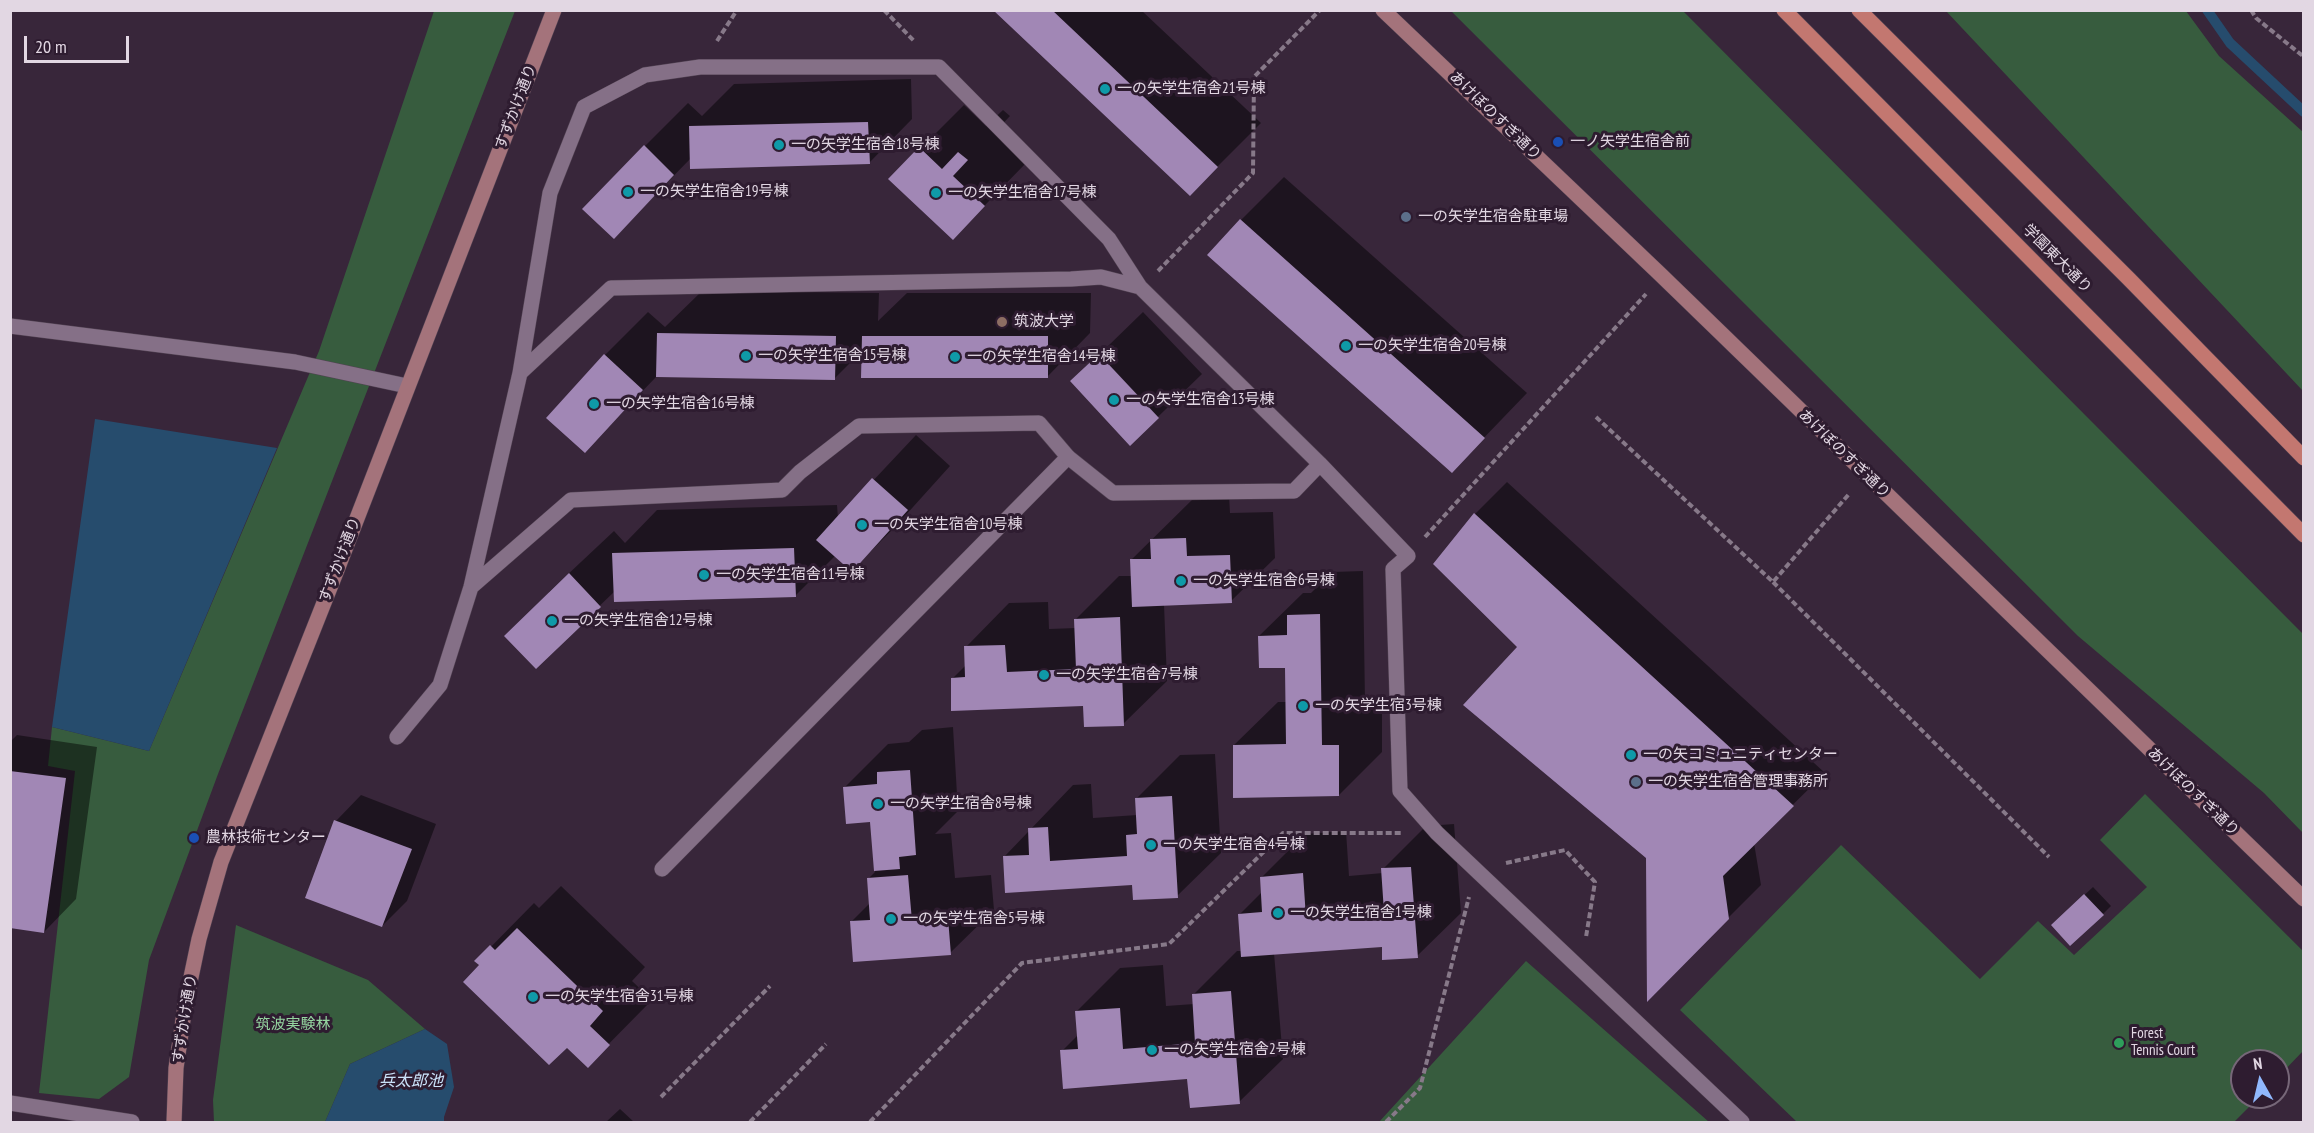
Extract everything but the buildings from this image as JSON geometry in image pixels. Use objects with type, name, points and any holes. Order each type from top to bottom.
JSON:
[{"type":"main road","name":"学園東大通り","points":[[1784,10],[2304,535]]},
{"type":"main road","points":[[1860,10],[2304,458]]},
{"type":"street","name":"すずかけ通り","points":[[174,1122],[177,1068],[186,1006],[199,939],[221,862],[554,10]]},
{"type":"street","name":"あけぼのすぎ通り","points":[[1383,10],[1662,276],[2304,899]]},
{"type":"street","points":[[397,737],[440,685],[471,586],[520,373],[550,193],[584,107],[645,75],[700,67],[939,67],[1109,239],[1140,287],[1320,464],[1408,556],[1393,569],[1400,791],[1437,833],[1742,1122]]},
{"type":"street","points":[[520,373],[611,288],[1059,280],[1101,277],[1140,287]]},
{"type":"street","points":[[10,326],[295,362],[407,386]]},
{"type":"street","points":[[471,586],[571,500],[782,490],[800,472],[859,426],[1039,423],[1068,457],[1113,493],[1294,491],[1320,464]]},
{"type":"street","points":[[662,869],[1068,457]]},
{"type":"street","points":[[10,1103],[132,1122]]},
{"type":"path","points":[[1140,287],[1174,257],[1253,173],[1254,76],[1320,10]]},
{"type":"path","points":[[2251,10],[2256,18],[2304,57]]},
{"type":"path","points":[[1408,556],[1662,276]]},
{"type":"path","points":[[1596,417],[1773,582],[2049,857]]},
{"type":"path","points":[[1773,582],[1866,475]]},
{"type":"path","points":[[870,1122],[1022,963],[1169,944],[1283,833],[1437,833]]},
{"type":"path","points":[[1386,1122],[1420,1088],[1476,870],[1565,850],[1595,882],[1581,968]]},
{"type":"path","points":[[661,1097],[770,986]]},
{"type":"path","points":[[750,1122],[826,1044]]},
{"type":"green space","points":[[434,11],[515,11],[218,774],[149,960],[129,1077],[99,1099],[39,1093],[75,771],[48,766],[52,727],[149,751],[319,351]]},
{"type":"green space","points":[[1451,11],[1683,11],[2303,634],[2303,833],[2264,793],[2078,636]]},
{"type":"green space","points":[[1946,11],[2186,11],[2219,56],[2303,132],[2303,391]]},
{"type":"green space","points":[[2145,794],[2303,951],[2303,1051],[2290,1065],[2290,1049],[2230,1049],[2230,1109],[2247,1109],[2234,1122],[1797,1122],[1680,1010],[1841,845],[1980,979],[2038,921],[2074,955],[2147,887],[2100,840]]},
{"type":"green space","name":"筑波実験林","points":[[236,925],[368,980],[425,1029],[350,1064],[325,1122],[214,1122],[213,1100]]},
{"type":"green space","points":[[1526,961],[1709,1122],[1379,1122]]},
{"type":"water","points":[[95,419],[277,448],[149,751],[52,727]]},
{"type":"water","name":"兵太郎池","points":[[425,1029],[447,1044],[454,1087],[444,1122],[325,1122],[350,1064]]},
{"type":"waterway","points":[[2207,10],[2230,43],[2304,112]]},
{"type":"place","name":"一の矢学生宿舎21号棟","points":[[1105,89]]},
{"type":"place","name":"一ノ矢学生宿舎前","points":[[1558,142]]},
{"type":"place","name":"一の矢学生宿舎18号棟","points":[[779,145]]},
{"type":"place","name":"一の矢学生宿舎19号棟","points":[[628,192]]},
{"type":"place","name":"一の矢学生宿舎17号棟","points":[[936,193]]},
{"type":"place","name":"一の矢学生宿舎駐車場","points":[[1406,217]]},
{"type":"place","name":"筑波大学","points":[[1002,322]]},
{"type":"place","name":"一の矢学生宿舎20号棟","points":[[1346,346]]},
{"type":"place","name":"一の矢学生宿舎15号棟","points":[[746,356]]},
{"type":"place","name":"一の矢学生宿舎14号棟","points":[[955,357]]},
{"type":"place","name":"一の矢学生宿舎13号棟","points":[[1114,400]]},
{"type":"place","name":"一の矢学生宿舎16号棟","points":[[594,404]]},
{"type":"place","name":"一の矢学生宿舎10号棟","points":[[862,525]]},
{"type":"place","name":"一の矢学生宿舎11号棟","points":[[704,575]]},
{"type":"place","name":"一の矢学生宿舎6号棟","points":[[1181,581]]},
{"type":"place","name":"一の矢学生宿舎12号棟","points":[[552,621]]},
{"type":"place","name":"一の矢学生宿舎7号棟","points":[[1044,675]]},
{"type":"place","name":"一の矢学生宿3号棟","points":[[1303,706]]},
{"type":"place","name":"一の矢コミュニティセンター","points":[[1631,755]]},
{"type":"place","name":"一の矢学生宿舎管理事務所","points":[[1636,782]]},
{"type":"place","name":"一の矢学生宿舎8号棟","points":[[878,804]]},
{"type":"place","name":"農林技術センター","points":[[194,838]]},
{"type":"place","name":"一の矢学生宿舎4号棟","points":[[1151,845]]},
{"type":"place","name":"一の矢学生宿舎1号棟","points":[[1278,913]]},
{"type":"place","name":"一の矢学生宿舎5号棟","points":[[891,919]]},
{"type":"place","name":"一の矢学生宿舎31号棟","points":[[533,997]]},
{"type":"place","name":"Forest Tennis Court","points":[[2119,1043]]},
{"type":"place","name":"一の矢学生宿舎2号棟","points":[[1152,1050]]}]
